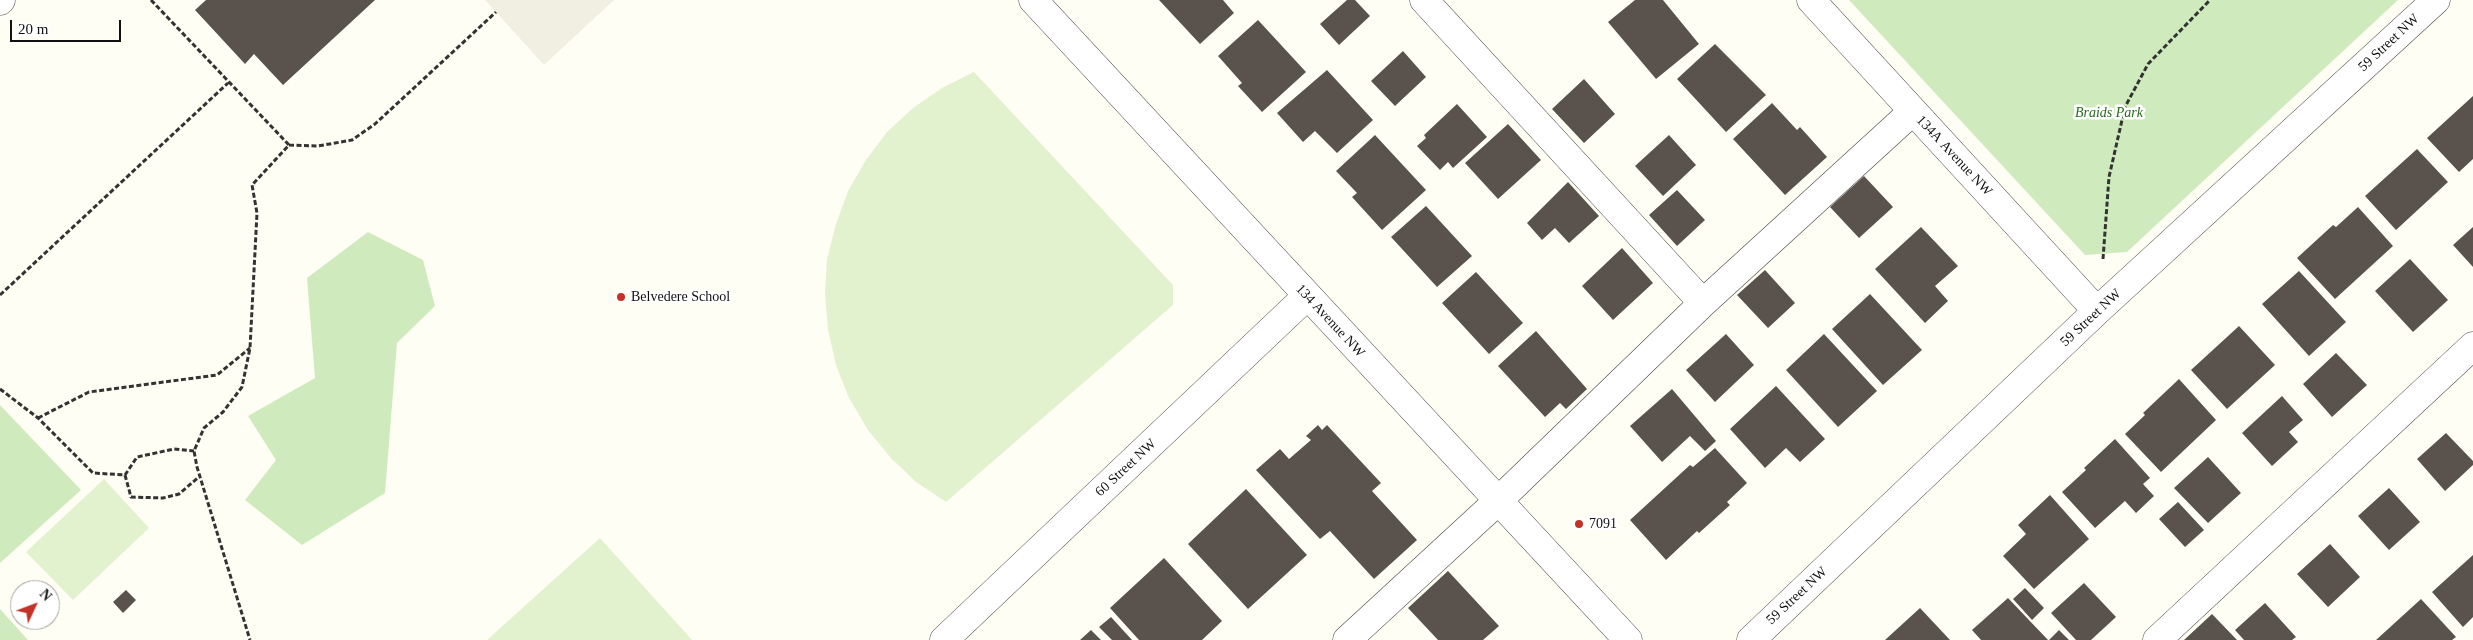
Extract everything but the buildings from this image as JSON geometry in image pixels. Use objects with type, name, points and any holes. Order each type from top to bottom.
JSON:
[{"type":"street","name":"134 Avenue NW","points":[[1033,0],[1628,640]]},
{"type":"street","points":[[1424,0],[1703,303]]},
{"type":"street","name":"134A Avenue NW","points":[[1811,0],[2097,311]]},
{"type":"street","name":"59 Street NW","points":[[1751,640],[2097,311],[2436,0]]},
{"type":"street","points":[[1348,640],[1499,500],[1703,303],[1913,111]]},
{"type":"street","name":"60 Street NW","points":[[944,640],[1307,296]]},
{"type":"street","points":[[2157,640],[2473,346]]},
{"type":"path","points":[[151,0],[289,145],[318,146],[352,140],[375,124],[496,12]]},
{"type":"path","points":[[2097,311],[2109,177],[2125,107],[2148,64],[2210,0]]},
{"type":"path","points":[[0,294],[228,82]]},
{"type":"path","points":[[250,640],[200,476],[194,450],[204,428],[223,412],[242,387],[250,348],[257,213],[252,185],[289,145]]},
{"type":"path","points":[[38,418],[89,392],[217,375],[250,348]]},
{"type":"path","points":[[0,389],[38,418],[93,473],[125,475]]},
{"type":"path","points":[[194,450],[174,449],[136,457],[125,475],[131,497],[163,498],[180,494],[200,476]]},
{"type":"green space","name":"Braids Park","points":[[1849,0],[2398,0],[2127,252],[2085,255]]},
{"type":"green space","points":[[974,72],[1173,285],[1173,305],[946,502],[916,482],[890,457],[868,430],[849,398],[836,365],[828,330],[825,294],[827,259],[836,224],[848,191],[866,160],[887,132],[913,108],[942,88]]},
{"type":"green space","points":[[368,232],[423,260],[435,306],[397,343],[385,493],[302,545],[245,500],[276,460],[248,416],[315,378],[307,278]]},
{"type":"green space","points":[[0,405],[81,490],[0,563]]},
{"type":"green space","points":[[104,479],[149,528],[73,600],[60,587],[60,580],[53,580],[26,552]]},
{"type":"green space","points":[[600,538],[692,640],[487,640]]},
{"type":"green space","points":[[0,609],[10,620],[10,630],[19,630],[28,640],[0,640]]},
{"type":"shaded area","points":[[485,0],[614,0],[544,65]]},
{"type":"place","name":"Belvedere School","points":[[621,297]]},
{"type":"place","name":"7091","points":[[1579,524]]}]
